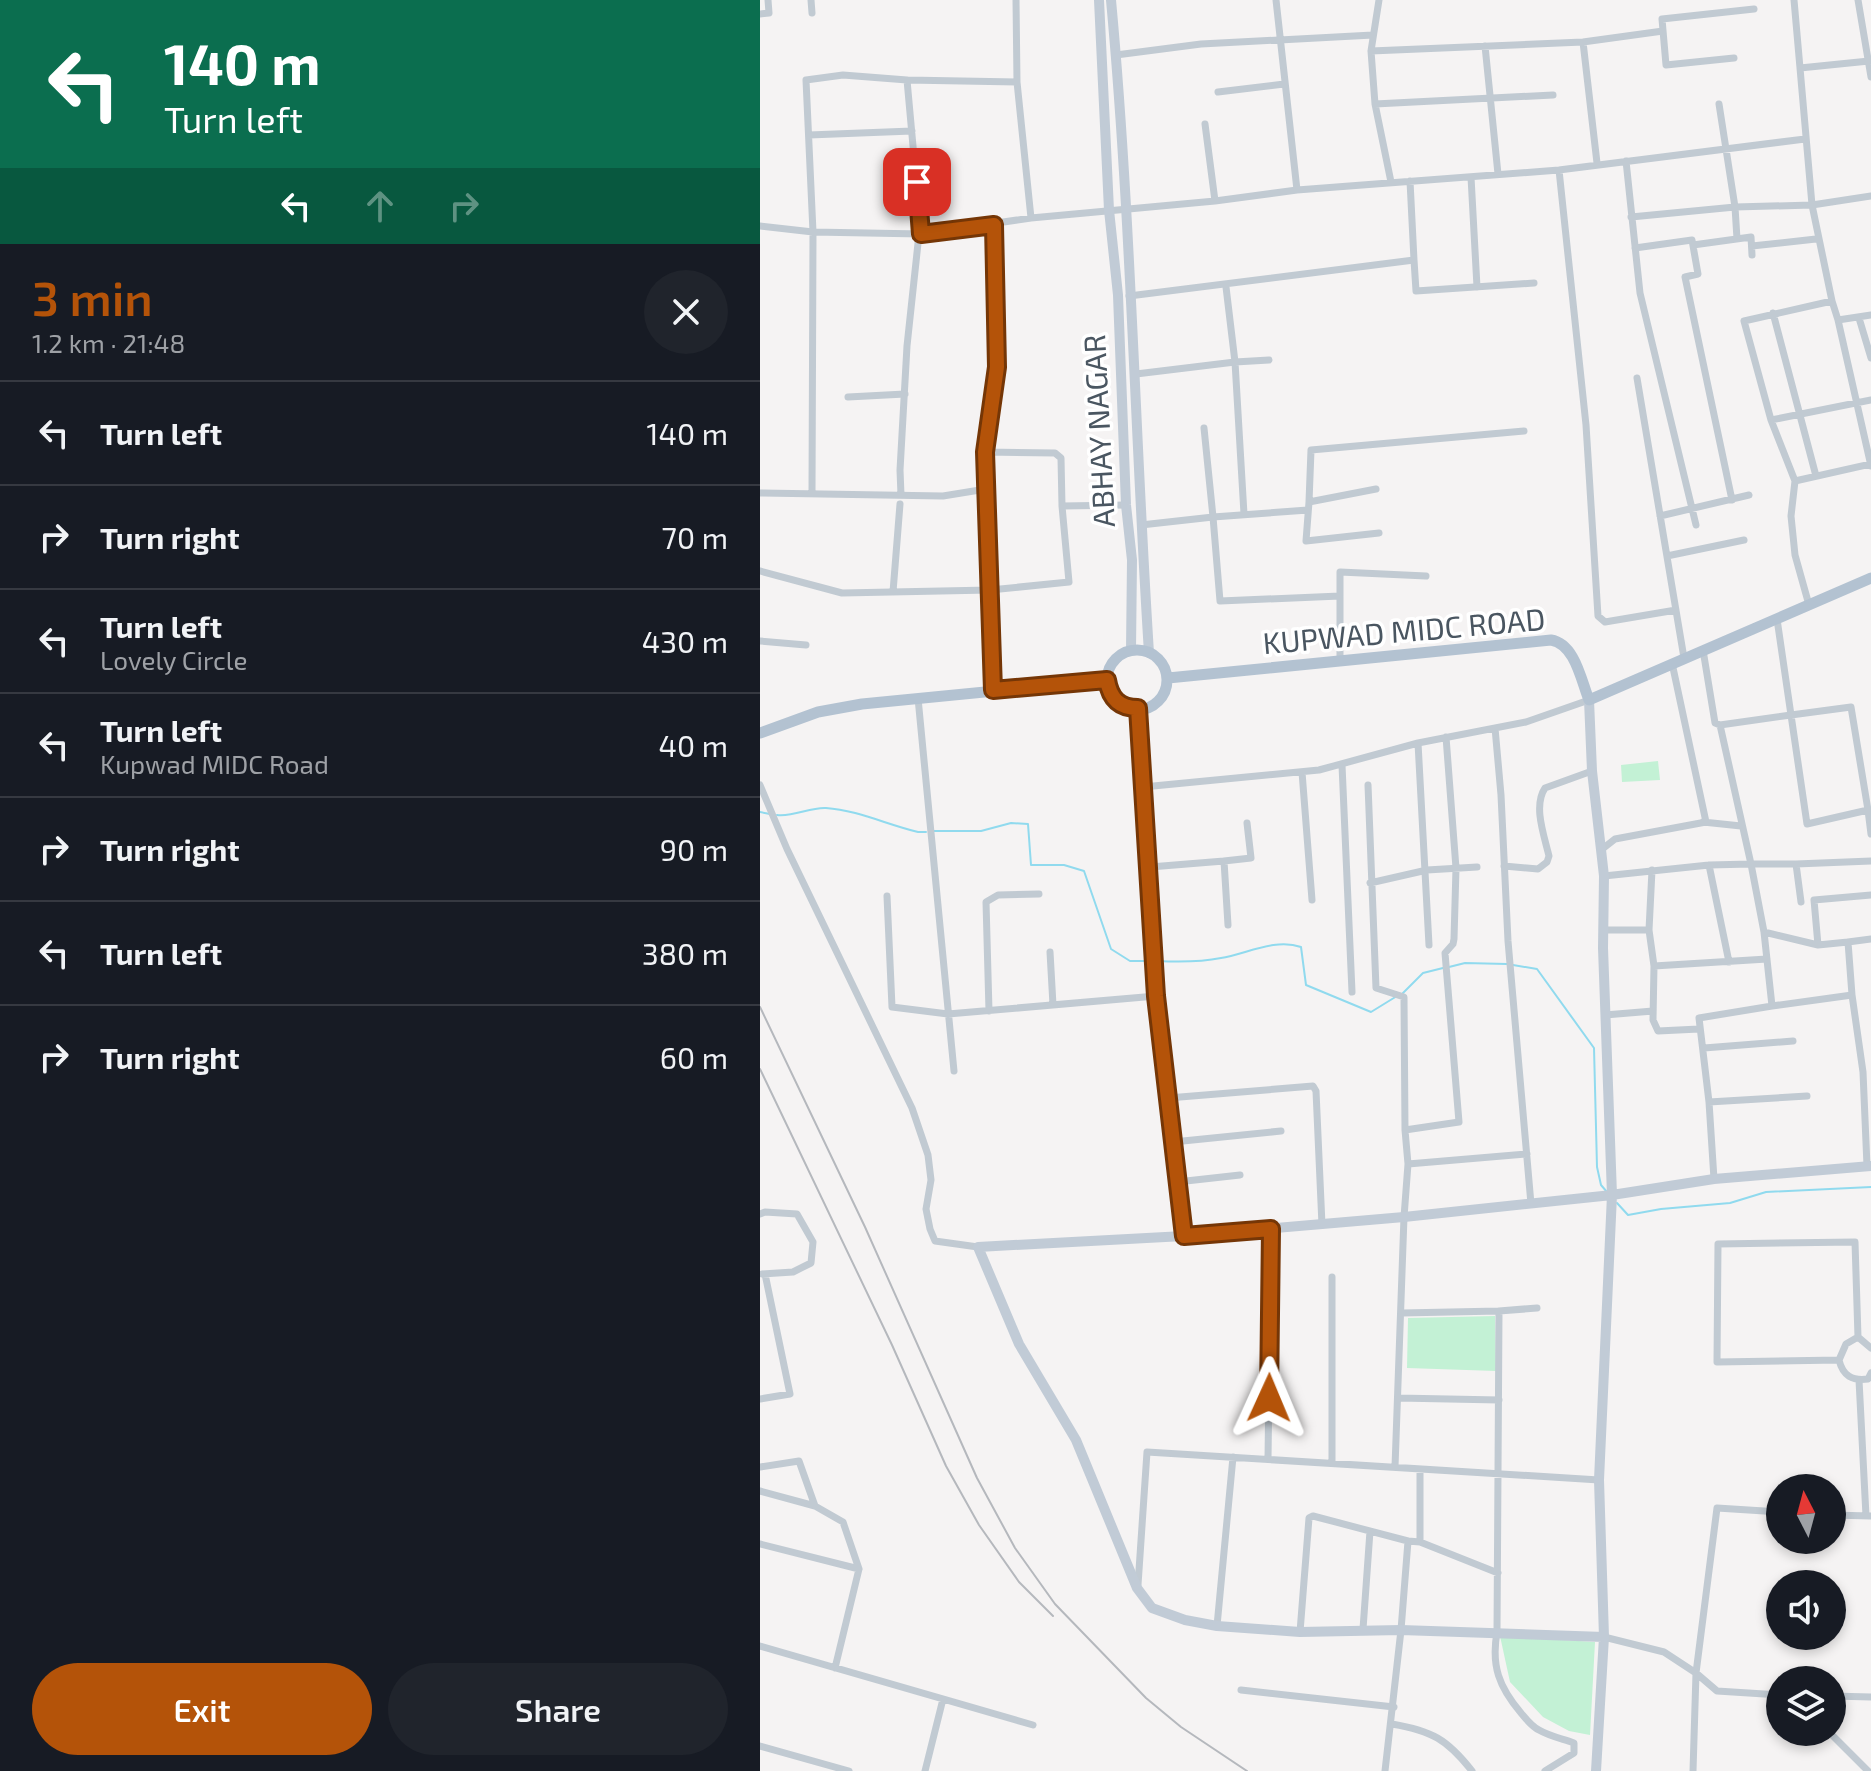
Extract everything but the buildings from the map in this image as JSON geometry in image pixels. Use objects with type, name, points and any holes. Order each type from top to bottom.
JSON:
[{"type":"main road","name":"ABHAY NAGAR","points":[[1099,0],[1109,210],[1118,295],[1126,505],[1132,560],[1131,650]]},
{"type":"main road","points":[[1111,0],[1136,374],[1149,653]]},
{"type":"main road","points":[[1869,1166],[1714,1179],[1612,1195],[1322,1225],[978,1247],[1019,1344],[1076,1440],[1137,1588],[1152,1608],[1185,1620],[1217,1626],[1300,1632],[1363,1629],[1604,1637],[1599,1480],[1612,1195],[1603,948],[1604,876],[1592,771],[1589,700],[1871,578]]},
{"type":"main road","name":"KUPWAD MIDC ROAD","points":[[1168,678],[1559,641],[1570,652],[1589,700]]},
{"type":"main road","points":[[1131,650],[1149,653],[1160,660],[1168,678],[1164,695],[1143,710],[1126,708],[1118,703],[1112,697],[1107,680],[1112,663],[1131,650]]},
{"type":"main road","points":[[760,733],[818,712],[862,704],[1107,680]]},
{"type":"main road","points":[[1138,708],[1156,996],[1184,1236]]},
{"type":"main road","points":[[1599,1726],[1601,1682]]},
{"type":"main road","points":[[1596,1771],[1598,1741]]},
{"type":"street","points":[[760,14],[769,13],[768,0]]},
{"type":"street","points":[[811,0],[812,13]]},
{"type":"street","points":[[1016,0],[1017,82],[1031,218]]},
{"type":"street","points":[[1276,0],[1297,190]]},
{"type":"street","points":[[1379,0],[1371,51],[1375,104],[1391,182]]},
{"type":"street","points":[[1794,0],[1812,205],[1871,465],[1795,481]]},
{"type":"street","points":[[1858,0],[1871,77]]},
{"type":"street","points":[[1734,58],[1666,65],[1662,19],[1754,9]]},
{"type":"street","points":[[1371,51],[1583,42],[1663,31]]},
{"type":"street","points":[[1116,55],[1201,44],[1373,35]]},
{"type":"street","points":[[1583,42],[1597,163]]},
{"type":"street","points":[[1485,46],[1498,174]]},
{"type":"street","points":[[1800,68],[1869,61]]},
{"type":"street","points":[[812,493],[813,232],[806,80],[843,75],[907,80],[1017,82]]},
{"type":"street","points":[[893,592],[901,499],[910,308],[920,234],[907,80]]},
{"type":"street","points":[[1218,92],[1284,84]]},
{"type":"street","points":[[1375,104],[1553,95]]},
{"type":"street","points":[[1719,104],[1737,239]]},
{"type":"street","points":[[1205,124],[1215,201]]},
{"type":"street","points":[[809,135],[912,131]]},
{"type":"street","points":[[760,226],[813,232],[920,234],[1031,218],[1297,190],[1559,170],[1805,139]]},
{"type":"street","points":[[1626,161],[1640,293],[1696,525]]},
{"type":"street","points":[[1559,170],[1586,425],[1598,616],[1605,622],[1676,610]]},
{"type":"street","points":[[1471,177],[1477,287]]},
{"type":"street","points":[[1410,181],[1416,291],[1534,283]]},
{"type":"street","points":[[1631,217],[1735,207],[1812,205],[1871,196]]},
{"type":"street","points":[[993,690],[985,452],[997,367],[994,225]]},
{"type":"street","points":[[1693,245],[1751,237],[1752,255]]},
{"type":"street","points":[[1752,246],[1816,239]]},
{"type":"street","points":[[1635,248],[1692,240],[1698,274],[1685,277],[1732,500]]},
{"type":"street","points":[[1129,296],[1414,260]]},
{"type":"street","points":[[1226,287],[1235,362],[1244,514]]},
{"type":"street","points":[[1809,605],[1795,555],[1792,529],[1795,481],[1771,420],[1744,321],[1832,301]]},
{"type":"street","points":[[1773,313],[1816,476]]},
{"type":"street","points":[[1838,320],[1871,315]]},
{"type":"street","points":[[1859,318],[1871,358]]},
{"type":"street","points":[[1136,374],[1269,360]]},
{"type":"street","points":[[1637,378],[1684,658]]},
{"type":"street","points":[[848,397],[905,394]]},
{"type":"street","points":[[1771,420],[1871,400]]},
{"type":"street","points":[[1204,428],[1220,601],[1340,596]]},
{"type":"street","points":[[1379,533],[1306,541],[1311,450],[1524,431]]},
{"type":"street","points":[[760,571],[842,593],[990,590],[1069,582],[1061,458],[1058,454],[985,452]]},
{"type":"street","points":[[760,493],[901,499],[986,489]]},
{"type":"street","points":[[1141,525],[1309,506],[1376,489]]},
{"type":"street","points":[[1660,516],[1749,495]]},
{"type":"street","points":[[1062,506],[1126,505]]},
{"type":"street","points":[[1667,556],[1744,540]]},
{"type":"street","points":[[1340,660],[1340,572],[1426,576]]},
{"type":"street","points":[[1777,619],[1807,824],[1868,810]]},
{"type":"street","points":[[760,641],[806,645]]},
{"type":"street","points":[[1703,650],[1715,723],[1720,725],[1851,707],[1871,834]]},
{"type":"street","points":[[1672,663],[1702,798],[1706,822],[1702,822]]},
{"type":"street","points":[[918,698],[954,1071]]},
{"type":"street","points":[[1143,787],[1302,772],[1342,765],[1418,743],[1526,722],[1589,700]]},
{"type":"street","points":[[1720,725],[1764,932],[1772,1006]]},
{"type":"street","points":[[1495,728],[1508,941],[1531,1204]]},
{"type":"street","points":[[1405,1130],[1459,1122],[1445,953],[1454,939],[1456,868],[1446,737]]},
{"type":"street","points":[[1418,743],[1429,945]]},
{"type":"street","points":[[1342,765],[1352,992]]},
{"type":"street","points":[[1504,866],[1538,869],[1547,862],[1549,856],[1539,812],[1540,794],[1559,781],[1592,771]]},
{"type":"street","points":[[1302,772],[1312,900]]},
{"type":"street","points":[[760,785],[793,863],[912,1108],[928,1155],[931,1180],[926,1209],[935,1241],[978,1247]]},
{"type":"street","points":[[1368,785],[1376,988],[1404,997],[1408,1164],[1395,1467]]},
{"type":"street","points":[[1601,850],[1615,839],[1702,822],[1741,826]]},
{"type":"street","points":[[1150,867],[1251,858],[1247,823]]},
{"type":"street","points":[[1224,861],[1228,925]]},
{"type":"street","points":[[1604,876],[1709,865],[1871,861]]},
{"type":"street","points":[[1796,864],[1801,902]]},
{"type":"street","points":[[1709,865],[1729,962]]},
{"type":"street","points":[[1370,883],[1427,870],[1477,867]]},
{"type":"street","points":[[1652,870],[1649,930],[1654,966],[1653,1020],[1658,1031],[1699,1029]]},
{"type":"street","points":[[989,1011],[986,902],[998,895],[1039,894]]},
{"type":"street","points":[[1818,945],[1814,900],[1871,895]]},
{"type":"street","points":[[887,896],[892,1007],[948,1014],[1156,996]]},
{"type":"street","points":[[1605,930],[1649,930]]},
{"type":"street","points":[[1764,932],[1818,945],[1871,939]]},
{"type":"street","points":[[1848,942],[1863,1072],[1869,1166]]},
{"type":"street","points":[[1050,952],[1053,1005]]},
{"type":"street","points":[[1654,966],[1767,959]]},
{"type":"street","points":[[1714,1179],[1699,1018],[1852,995]]},
{"type":"street","points":[[1605,1015],[1653,1011]]},
{"type":"street","points":[[1704,1048],[1793,1041]]},
{"type":"street","points":[[1168,1098],[1313,1086],[1316,1091],[1322,1225]]},
{"type":"street","points":[[1709,1102],[1807,1096]]},
{"type":"street","points":[[1173,1142],[1281,1131]]},
{"type":"street","points":[[1408,1164],[1527,1154]]},
{"type":"street","points":[[1177,1182],[1240,1175]]},
{"type":"street","points":[[760,1214],[797,1214],[813,1242],[811,1263],[793,1272],[762,1274],[790,1394],[760,1399]]},
{"type":"street","points":[[1268,1459],[1271,1229]]},
{"type":"street","points":[[1839,1360],[1717,1362],[1718,1244],[1855,1242],[1858,1337],[1871,1348]]},
{"type":"street","points":[[1332,1277],[1332,1463]]},
{"type":"street","points":[[1402,1313],[1537,1308]]},
{"type":"street","points":[[1499,1311],[1497,1632],[1493,1654],[1496,1674],[1505,1693],[1536,1730],[1574,1743],[1574,1753],[1545,1771]]},
{"type":"street","points":[[1858,1337],[1846,1344],[1839,1360],[1842,1370],[1850,1378],[1859,1380],[1868,1379],[1871,1373]]},
{"type":"street","points":[[1846,1515],[1868,1516],[1859,1380]]},
{"type":"street","points":[[1398,1398],[1499,1400]]},
{"type":"street","points":[[1137,1588],[1147,1452],[1599,1480]]},
{"type":"street","points":[[1217,1626],[1233,1457]]},
{"type":"street","points":[[760,1467],[799,1461],[815,1506]]},
{"type":"street","points":[[1420,1469],[1420,1542]]},
{"type":"street","points":[[760,1491],[815,1506],[843,1522],[859,1569],[835,1668]]},
{"type":"street","points":[[1693,1771],[1696,1673],[1717,1508],[1766,1511]]},
{"type":"street","points":[[1300,1632],[1309,1518],[1313,1516],[1420,1542],[1498,1573]]},
{"type":"street","points":[[1363,1629],[1370,1531]]},
{"type":"street","points":[[1385,1771],[1394,1707],[1408,1541]]},
{"type":"street","points":[[760,1544],[859,1569]]},
{"type":"street","points":[[1601,1682],[1604,1637],[1664,1652],[1717,1691],[1766,1695]]},
{"type":"street","points":[[760,1646],[1033,1725]]},
{"type":"street","points":[[1241,1690],[1394,1707]]},
{"type":"street","points":[[1846,1696],[1871,1697]]},
{"type":"street","points":[[925,1771],[943,1699]]},
{"type":"street","points":[[1392,1724],[1422,1730],[1454,1748],[1472,1771]]},
{"type":"street","points":[[1598,1741],[1599,1726]]},
{"type":"street","points":[[760,1746],[849,1771]]},
{"type":"street","points":[[1843,1746],[1868,1771]]},
{"type":"green space","points":[[1658,761],[1660,780],[1622,782],[1621,765]]},
{"type":"green space","points":[[1495,1316],[1496,1371],[1407,1368],[1408,1318]]},
{"type":"green space","points":[[1500,1636],[1595,1642],[1590,1735],[1569,1731],[1543,1717],[1510,1682]]},
{"type":"waterway","points":[[777,815],[820,808],[838,809],[926,832]]},
{"type":"waterway","points":[[760,812],[770,814]]},
{"type":"waterway","points":[[933,831],[981,831],[1011,823],[1028,824],[1031,865],[1064,865],[1084,871],[1111,949],[1130,961],[1151,961]]},
{"type":"waterway","points":[[1158,961],[1206,960],[1271,945],[1291,945],[1301,947],[1306,985],[1371,1012],[1397,996]]},
{"type":"waterway","points":[[1449,967],[1465,963],[1507,964]]},
{"type":"waterway","points":[[1513,965],[1537,969],[1594,1048],[1597,1167],[1601,1185],[1607,1192]]},
{"type":"waterway","points":[[1403,993],[1423,973],[1443,968]]},
{"type":"waterway","points":[[1617,1203],[1628,1215],[1730,1203],[1766,1192],[1871,1187]]},
{"type":"railway","points":[[760,1007],[865,1227],[977,1478],[1015,1548],[1055,1604],[1146,1698],[1181,1727],[1247,1771]]},
{"type":"railway","points":[[760,1069],[892,1345],[946,1466],[979,1525],[1019,1582],[1053,1616]]},
{"type":"route","points":[[917,182],[921,234],[994,225],[997,367],[985,452],[993,690],[1107,680],[1108,689],[1118,703],[1126,708],[1138,708],[1156,996],[1184,1236],[1271,1229],[1269,1398]]}]
